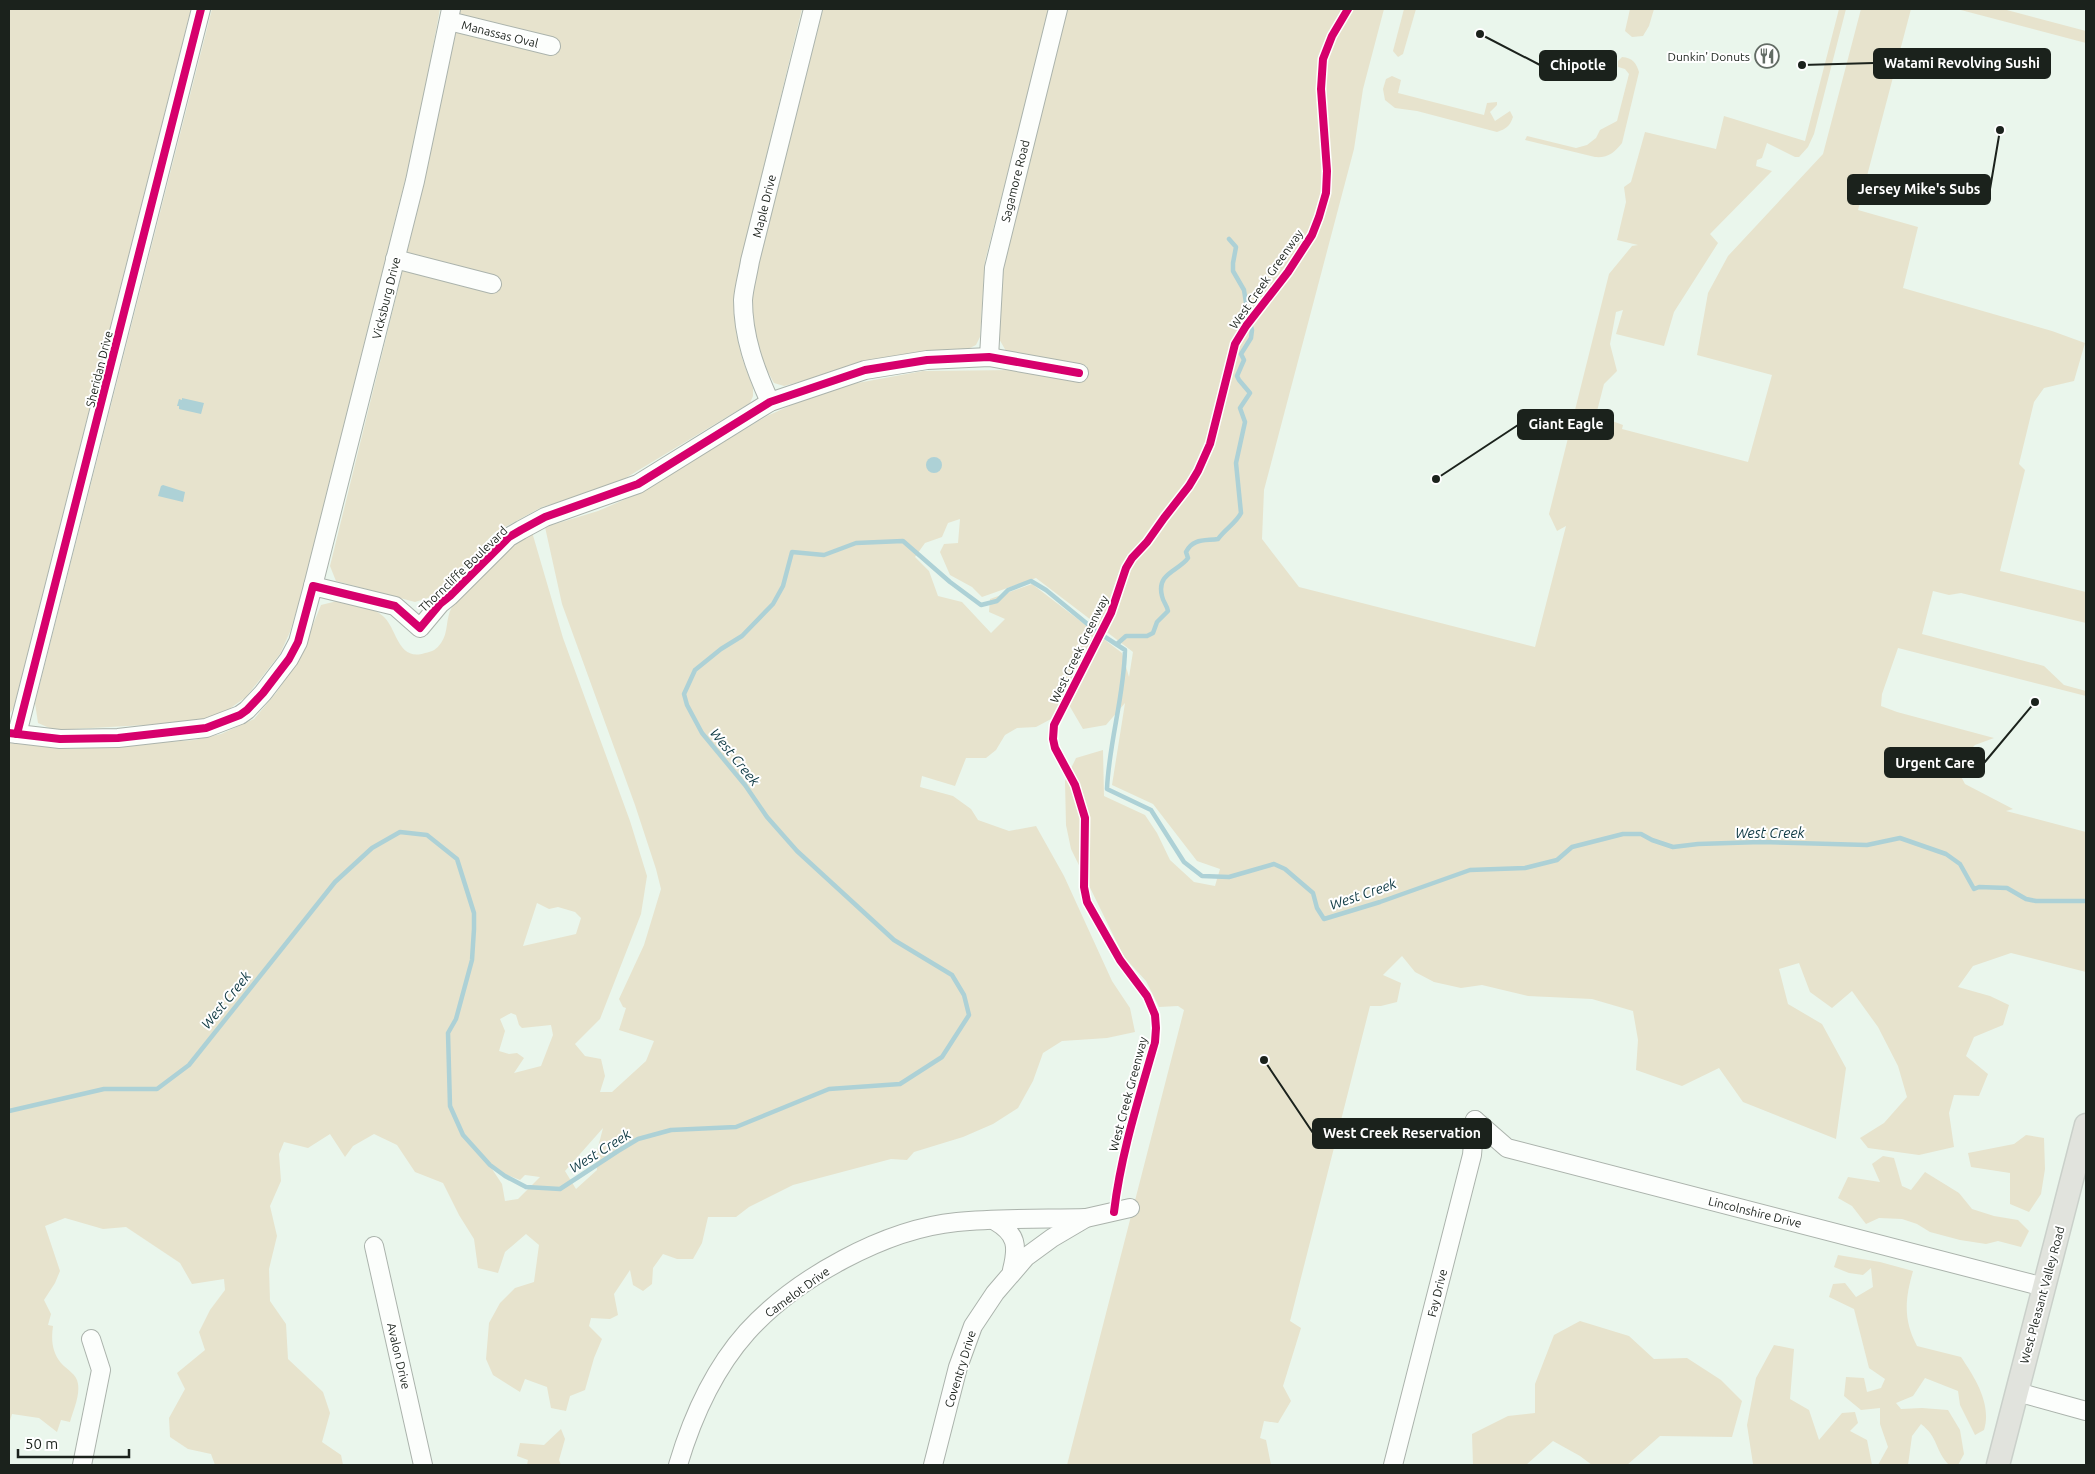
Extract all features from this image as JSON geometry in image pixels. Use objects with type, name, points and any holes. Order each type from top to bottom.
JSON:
[{"type":"main road","name":"West Pleasant Valley Road","points":[[1998,1465],[2086,1125]]},
{"type":"street","name":"Sheridan Drive","points":[[13,734],[201,9]]},
{"type":"street","name":"Maple Drive","points":[[770,402],[754,364],[746,335],[743,300],[750,261],[813,9]]},
{"type":"street","name":"Sagamore Road","points":[[989,357],[994,268],[1058,9]]},
{"type":"street","name":"Manassas Oval","points":[[450,15],[551,46]]},
{"type":"street","name":"Vicksburg Drive","points":[[313,586],[415,181],[450,15]]},
{"type":"street","points":[[395,260],[492,284]]},
{"type":"street","name":"Thorncliffe Boulevard","points":[[313,586],[395,606],[420,628],[440,604],[509,537],[540,519],[638,484],[770,402],[865,370],[928,360],[989,357],[1079,373]]},
{"type":"street","points":[[13,734],[60,739],[118,738],[199,730],[240,715],[248,710],[258,699],[289,659],[302,630],[313,586]]},
{"type":"street","name":"Lincolnshire Drive","points":[[1475,1120],[1507,1148],[2044,1287]]},
{"type":"street","name":"Fay Drive","points":[[1393,1465],[1472,1155],[1475,1120]]},
{"type":"street","name":"Coventry Drive","points":[[933,1465],[958,1367],[973,1326],[1012,1270],[1026,1256],[1086,1218],[1130,1208]]},
{"type":"street","name":"Camelot Drive","points":[[678,1465],[704,1396],[747,1333],[774,1306],[826,1269],[870,1245],[922,1228],[957,1222],[1086,1218]]},
{"type":"street","points":[[994,1221],[1006,1228],[1015,1241],[1016,1256],[1012,1270]]},
{"type":"street","name":"Avalon Drive","points":[[374,1246],[423,1465]]},
{"type":"street","points":[[82,1465],[101,1370],[91,1339]]},
{"type":"street","points":[[2017,1392],[2086,1410]]},
{"type":"shaded area","points":[[9,9],[191,9],[14,707],[9,715]]},
{"type":"shaded area","points":[[212,9],[440,9],[417,133],[301,596],[290,632],[280,654],[246,697],[225,712],[212,718],[183,723],[54,730],[38,723],[35,703]]},
{"type":"shaded area","points":[[457,9],[802,9],[737,277],[736,332],[742,358],[753,388],[753,396],[750,403],[609,488],[542,507],[494,533],[437,595],[415,602],[336,581],[330,566],[413,228]]},
{"type":"shaded area","points":[[823,9],[1050,9],[985,261],[980,337],[976,345],[966,350],[896,356],[784,386],[774,383],[758,354],[751,313],[755,280]]},
{"type":"shaded area","points":[[1067,9],[1384,9],[1363,89],[1354,149],[1264,490],[1262,539],[1299,587],[1535,647],[1566,526],[1557,531],[1549,514],[1609,274],[1632,246],[1638,245],[1617,240],[1626,202],[1624,187],[1631,182],[1645,132],[1716,149],[1724,116],[1805,141],[1839,9],[1846,9],[1814,134],[1808,147],[1799,157],[1795,157],[1767,143],[1762,158],[1757,160],[1756,166],[1772,171],[1710,234],[1718,243],[1674,312],[1664,346],[1616,334],[1623,310],[1616,312],[1610,344],[1617,371],[1604,384],[1596,415],[1623,425],[1622,429],[1748,462],[1772,375],[1697,355],[1708,293],[1728,256],[1823,154],[1861,9],[1911,9],[1858,210],[1918,227],[1903,288],[2052,331],[2085,343],[2074,381],[2044,388],[2034,402],[2019,464],[2025,470],[2000,571],[2086,592],[2086,623],[1961,593],[1949,595],[1933,591],[1922,634],[2044,666],[2064,685],[2086,691],[2086,696],[1898,648],[1882,694],[1881,706],[1994,738],[1975,745],[1955,765],[1965,784],[2013,809],[2006,811],[2086,832],[2086,972],[2011,953],[1973,966],[1958,987],[1990,996],[2009,1005],[2003,1025],[1974,1037],[1966,1056],[1988,1074],[1979,1096],[1954,1095],[1949,1113],[1954,1147],[1919,1155],[1868,1148],[1860,1138],[1884,1123],[1907,1097],[1898,1066],[1878,1027],[1852,991],[1832,1008],[1810,992],[1799,963],[1779,969],[1788,1004],[1822,1024],[1846,1068],[1836,1139],[1743,1102],[1719,1068],[1682,1086],[1636,1070],[1638,1040],[1633,1011],[1592,999],[1528,996],[1482,985],[1461,988],[1434,982],[1415,972],[1402,956],[1383,975],[1401,983],[1397,1002],[1381,1006],[1370,1006],[1290,1321],[1301,1328],[1283,1386],[1291,1401],[1278,1423],[1264,1421],[1260,1438],[1266,1440],[1271,1465],[1067,1465],[1184,1010],[1178,1006],[1159,1007],[1146,981],[1124,957],[1071,849],[1066,825],[1065,781],[1076,758],[1103,750],[1104,796],[1145,815],[1157,833],[1170,860],[1194,882],[1215,886],[1220,869],[1197,861],[1153,804],[1112,785],[1125,703],[1106,725],[1083,729],[1069,705],[1051,719],[1036,727],[1017,728],[1005,735],[996,750],[986,758],[966,758],[955,786],[922,776],[920,787],[953,796],[971,809],[978,820],[1009,831],[1036,826],[1064,876],[1112,981],[1130,1008],[1135,1032],[1107,1038],[1062,1041],[1043,1053],[1033,1081],[1018,1108],[993,1124],[963,1137],[914,1152],[907,1160],[891,1159],[793,1185],[749,1207],[736,1217],[708,1217],[702,1243],[693,1259],[677,1259],[663,1254],[653,1268],[652,1284],[643,1291],[633,1285],[630,1270],[614,1294],[618,1315],[610,1319],[591,1318],[589,1326],[602,1339],[594,1358],[585,1390],[570,1396],[566,1411],[551,1408],[547,1387],[525,1379],[520,1392],[493,1375],[486,1359],[489,1323],[500,1303],[515,1288],[534,1282],[539,1245],[526,1234],[505,1252],[498,1273],[478,1268],[474,1239],[443,1183],[415,1172],[397,1145],[374,1134],[353,1146],[345,1157],[330,1134],[308,1148],[284,1142],[279,1154],[281,1181],[270,1206],[277,1236],[269,1269],[270,1301],[286,1324],[288,1359],[323,1392],[330,1413],[322,1442],[341,1455],[343,1465],[215,1465],[211,1454],[188,1449],[170,1437],[169,1418],[185,1389],[177,1373],[205,1350],[199,1332],[210,1310],[225,1290],[224,1279],[192,1284],[180,1263],[126,1227],[103,1229],[65,1218],[45,1226],[60,1271],[44,1300],[51,1314],[48,1325],[53,1326],[52,1341],[56,1355],[77,1381],[78,1393],[76,1403],[70,1422],[61,1420],[57,1432],[39,1418],[12,1414],[9,1424],[9,743],[70,749],[194,740],[221,734],[254,719],[276,693],[298,661],[321,605],[337,601],[374,610],[384,617],[399,643],[409,653],[416,655],[428,653],[438,647],[443,639],[452,607],[512,547],[532,532],[563,638],[630,821],[647,876],[641,914],[600,1019],[575,1044],[585,1056],[601,1059],[605,1076],[600,1092],[612,1092],[646,1061],[654,1041],[619,1030],[626,1008],[623,1007],[619,999],[644,945],[661,889],[635,805],[562,604],[545,527],[598,511],[635,495],[767,416],[796,403],[852,384],[923,371],[1015,370],[1083,382],[1087,366],[1006,351],[998,337],[1000,290],[1009,241]],"holes":[[[960,519],[958,543],[944,544],[940,552],[950,575],[972,587],[982,597],[1036,578],[1133,652],[1129,677],[1122,653],[1032,584],[990,599],[989,612],[1005,619],[991,633],[962,602],[938,596],[929,571],[915,557],[925,543],[942,537],[948,523]],[[537,903],[549,909],[558,907],[575,912],[581,918],[576,934],[523,946]],[[511,1013],[516,1015],[522,1028],[551,1025],[553,1035],[541,1066],[514,1073],[524,1058],[517,1053],[509,1054],[499,1051],[505,1031],[500,1019]],[[603,1128],[596,1155],[597,1170],[576,1189],[565,1171]],[[492,1169],[520,1180],[525,1175],[540,1177],[518,1199],[505,1201],[502,1184]]]},
{"type":"shaded area","points":[[1404,9],[1416,9],[1403,54],[1398,57],[1393,51]]},
{"type":"shaded area","points":[[1630,9],[1654,9],[1649,26],[1643,36],[1632,37],[1625,31]]},
{"type":"shaded area","points":[[1957,9],[2003,9],[2086,31],[2086,43]]},
{"type":"shaded area","points":[[1622,57],[1629,58],[1634,62],[1639,72],[1622,143],[1613,152],[1604,157],[1595,157],[1525,140],[1527,136],[1576,148],[1587,145],[1596,138],[1600,130],[1617,121],[1629,74],[1625,69],[1618,67],[1618,61]]},
{"type":"shaded area","points":[[1392,76],[1401,80],[1398,93],[1484,115],[1487,103],[1497,102],[1497,105],[1490,112],[1495,121],[1510,111],[1513,117],[1507,127],[1497,132],[1417,111],[1395,108],[1385,100],[1383,89],[1386,79]]},
{"type":"shaded area","points":[[2026,1135],[2044,1138],[2045,1169],[2041,1194],[2029,1212],[2010,1204],[2010,1173],[1971,1167],[1968,1153],[2014,1144]]},
{"type":"shaded area","points":[[1883,1156],[1894,1158],[1902,1186],[1911,1190],[1925,1172],[1959,1193],[1972,1209],[1994,1216],[2018,1220],[2029,1231],[2021,1247],[1998,1241],[1986,1244],[1960,1240],[1930,1232],[1917,1224],[1902,1219],[1879,1218],[1866,1224],[1852,1206],[1838,1198],[1848,1177],[1880,1182],[1872,1164]]},
{"type":"shaded area","points":[[1838,1255],[1880,1262],[1913,1271],[1908,1291],[1907,1318],[1917,1346],[1961,1357],[1977,1382],[1984,1401],[1986,1420],[1984,1430],[1975,1435],[1960,1405],[1958,1391],[1925,1378],[1913,1396],[1896,1403],[1901,1409],[1948,1410],[1960,1430],[1964,1454],[1958,1465],[1949,1465],[1931,1434],[1921,1424],[1912,1436],[1908,1465],[1878,1465],[1888,1447],[1880,1424],[1880,1408],[1861,1410],[1844,1396],[1846,1377],[1864,1378],[1867,1392],[1881,1388],[1885,1379],[1869,1368],[1854,1309],[1829,1297],[1833,1284],[1845,1283],[1856,1297],[1873,1287],[1871,1268],[1863,1275],[1849,1273],[1834,1267]]},
{"type":"shaded area","points":[[1580,1321],[1629,1336],[1654,1359],[1687,1358],[1721,1380],[1742,1401],[1732,1437],[1660,1436],[1627,1465],[1592,1465],[1553,1441],[1526,1465],[1473,1465],[1472,1434],[1508,1416],[1535,1413],[1535,1384],[1554,1335]]},
{"type":"shaded area","points":[[1774,1345],[1794,1349],[1790,1399],[1809,1410],[1819,1440],[1842,1413],[1855,1412],[1858,1423],[1850,1431],[1867,1440],[1872,1465],[1753,1464],[1747,1425],[1756,1378]]},
{"type":"shaded area","points":[[561,1429],[565,1439],[559,1460],[561,1465],[527,1465],[528,1460],[517,1456],[520,1443],[544,1445]]},
{"type":"water","points":[[182,398],[204,403],[201,414],[179,409],[179,406],[177,406],[179,399],[182,400]]},
{"type":"water","points":[[931,457],[937,457],[942,462],[940,471],[931,473],[926,468],[926,462]]},
{"type":"water","points":[[163,485],[185,492],[183,502],[158,496]]},
{"type":"waterway","points":[[1117,644],[1126,636],[1147,636],[1153,633],[1157,622],[1168,611],[1161,588],[1165,577],[1188,558],[1186,552],[1192,544],[1218,539],[1241,513],[1236,463],[1245,422],[1240,408],[1250,393],[1237,376],[1244,360],[1241,354],[1251,338],[1252,330],[1244,290],[1233,271],[1236,247],[1229,239]]},
{"type":"waterway","name":"West Creek","points":[[9,1111],[104,1089],[157,1089],[189,1065],[335,882],[372,848],[400,832],[427,835],[457,859],[474,913],[474,929],[472,960],[456,1019],[448,1033],[450,1106],[463,1135],[490,1165],[505,1176],[526,1187],[560,1189],[638,1139],[671,1130],[736,1127],[829,1089],[900,1084],[942,1057],[969,1015],[964,995],[952,975],[894,940],[797,851],[767,817],[745,785],[702,733],[687,705],[684,694],[695,670],[721,649],[742,636],[773,604],[783,586],[792,552],[824,555],[856,543],[903,541],[950,582],[981,605],[997,601],[1008,590],[1031,581],[1046,590],[1096,631],[1125,650],[1122,685],[1108,771],[1107,789],[1151,810],[1184,862],[1202,876],[1229,877],[1274,864],[1285,869],[1313,893],[1317,908],[1324,919],[1380,902],[1470,870],[1525,868],[1557,860],[1572,847],[1623,834],[1641,834],[1673,847],[1698,844],[1761,842],[1867,845],[1900,838],[1946,854],[1960,864],[1974,889],[1979,887],[2007,888],[2026,899],[2036,901],[2086,901]]},
{"type":"cycle path","points":[[17,734],[201,9]]},
{"type":"cycle path","name":"West Creek Greenway","points":[[1114,1212],[1126,1147],[1155,1042],[1155,1015],[1147,996],[1120,960],[1087,902],[1084,887],[1085,818],[1075,785],[1055,748],[1053,739],[1054,725],[1111,613],[1126,568],[1189,486],[1198,471],[1210,444],[1235,344],[1246,326],[1288,272],[1312,235],[1326,193],[1327,171],[1321,89],[1323,59],[1332,36],[1348,9]]},
{"type":"cycle path","points":[[9,733],[60,739],[118,738],[206,728],[240,715],[263,693],[289,659],[298,642],[313,586],[395,606],[420,628],[440,604],[509,537],[521,530],[545,517],[638,484],[770,402],[865,370],[927,360],[989,357],[1079,373]]},
{"type":"place","name":"Chipotle","points":[[1480,34]]},
{"type":"place","name":"Dunkin' Donuts","points":[[1767,56]]},
{"type":"place","name":"Watami Revolving Sushi","points":[[1802,65]]},
{"type":"place","name":"Jersey Mike's Subs","points":[[2000,130]]},
{"type":"place","name":"Giant Eagle","points":[[1436,479]]},
{"type":"place","name":"Urgent Care","points":[[2035,702]]},
{"type":"place","name":"West Creek Reservation","points":[[1264,1060]]}]
